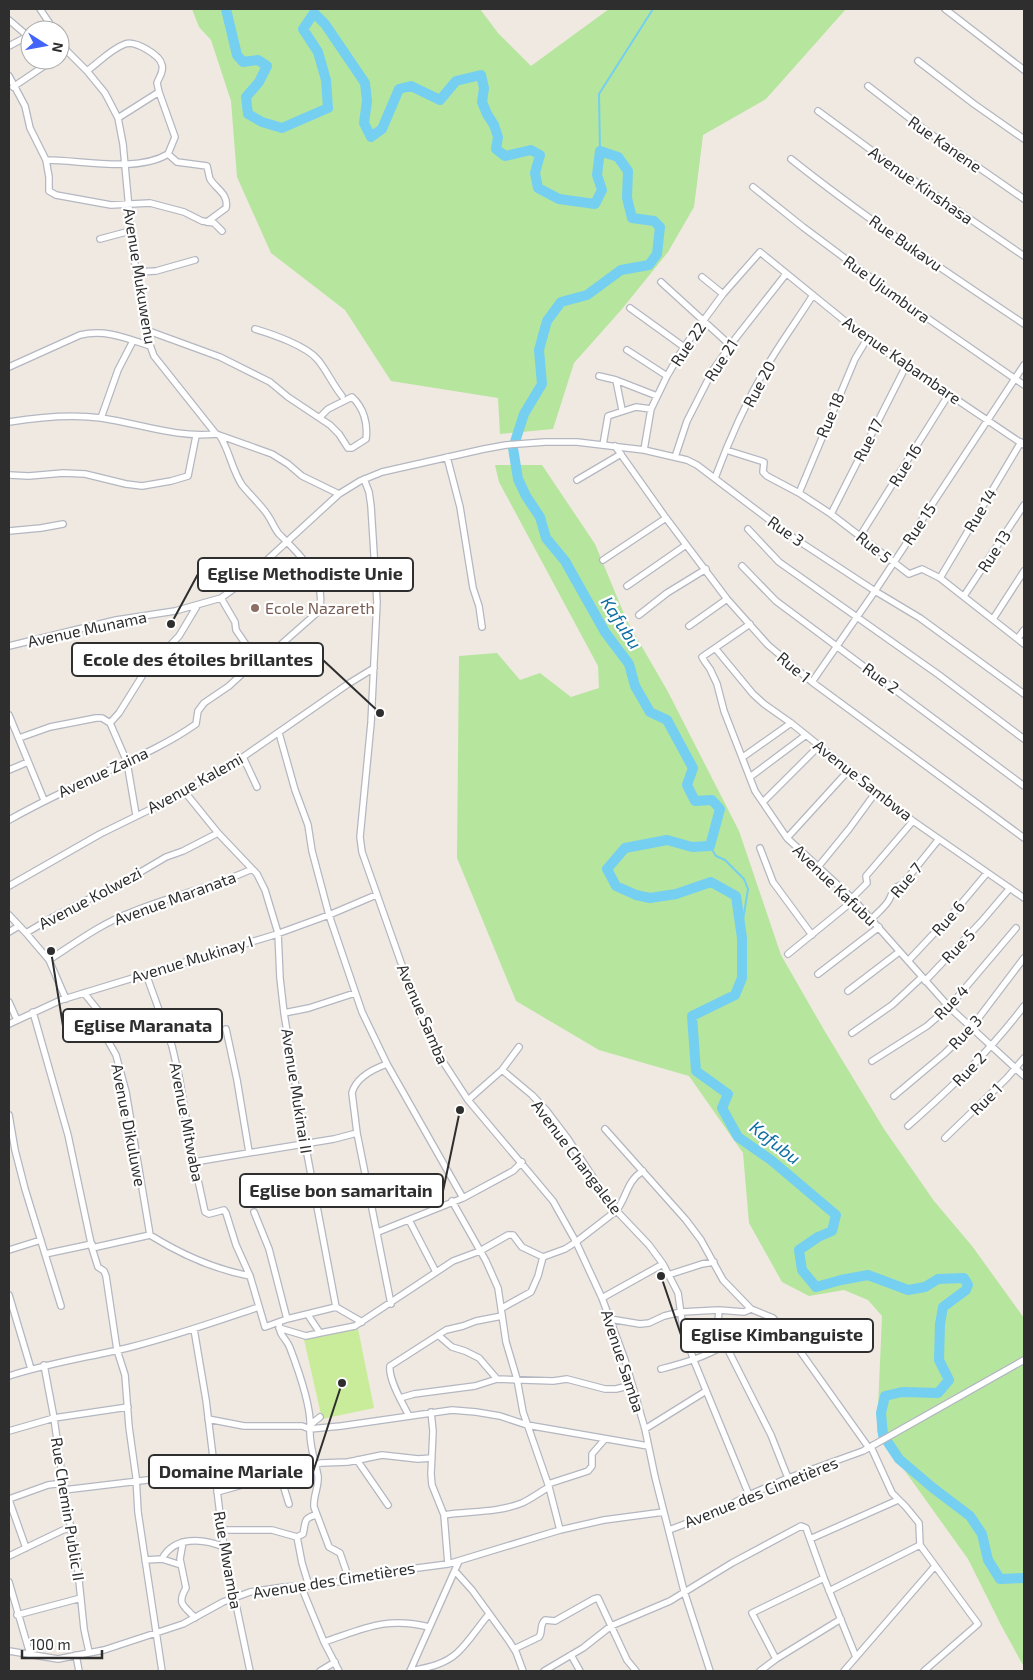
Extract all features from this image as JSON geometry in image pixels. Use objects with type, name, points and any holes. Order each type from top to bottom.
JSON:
[{"type":"street","points":[[40,9],[47,20]]},
{"type":"street","points":[[945,9],[1024,70]]},
{"type":"street","points":[[9,20],[20,29]]},
{"type":"street","points":[[46,160],[124,164],[156,160],[168,154],[175,137],[157,83],[162,73],[162,64],[159,59],[133,42],[119,47],[87,72]]},
{"type":"street","name":"Avenue Mukuwenu","points":[[70,60],[87,72],[105,93],[118,118],[130,231],[146,330],[154,356],[218,435],[227,448],[234,472],[266,513],[279,534],[287,541],[313,574],[322,594],[319,612],[278,648],[254,662],[229,686],[204,703],[198,711],[196,724]]},
{"type":"street","points":[[918,61],[1024,139]]},
{"type":"street","points":[[13,87],[38,70]]},
{"type":"street","points":[[9,76],[13,87],[25,106],[30,128],[46,160],[49,189],[52,194],[111,205],[150,203],[184,212],[215,224],[222,231]]},
{"type":"street","name":"Rue Kanene","points":[[868,86],[925,130],[1024,199]]},
{"type":"street","points":[[118,118],[159,92]]},
{"type":"street","name":"Avenue Kinshasa","points":[[818,111],[890,164],[1024,256]]},
{"type":"street","points":[[168,154],[177,162],[207,166],[211,180],[222,191],[227,204],[226,208],[207,222]]},
{"type":"street","name":"Rue Bukavu","points":[[791,159],[926,258],[1024,324]]},
{"type":"street","name":"Rue Ujumbura","points":[[753,187],[894,295],[1024,386]]},
{"type":"street","points":[[100,238],[130,231]]},
{"type":"street","name":"Avenue Kabambare","points":[[760,252],[867,339],[1023,443]]},
{"type":"street","name":"Rue 22","points":[[644,450],[651,409],[667,376],[684,347],[723,294],[760,252]]},
{"type":"street","points":[[137,272],[156,271],[195,260]]},
{"type":"street","name":"Rue 21","points":[[675,457],[687,421],[713,370],[730,345],[786,274]]},
{"type":"street","points":[[702,277],[723,294]]},
{"type":"street","points":[[660,282],[730,345]]},
{"type":"street","name":"Rue 20","points":[[715,478],[726,450],[767,366],[814,295]]},
{"type":"street","points":[[630,308],[684,347]]},
{"type":"street","points":[[255,329],[272,334],[312,354],[342,398]]},
{"type":"street","points":[[146,330],[236,363],[270,382],[288,397],[334,427],[348,448],[352,448],[366,439],[367,426],[362,411],[352,397],[342,398],[320,417]]},
{"type":"street","points":[[9,367],[80,335],[92,332],[102,332],[150,346]]},
{"type":"street","name":"Rue 18","points":[[798,493],[854,359],[867,339]]},
{"type":"street","points":[[101,418],[118,370],[133,341]]},
{"type":"street","points":[[627,350],[667,376]]},
{"type":"street","name":"Rue 15","points":[[812,682],[875,591],[1024,365]]},
{"type":"street","name":"Rue 17","points":[[830,514],[906,366]]},
{"type":"street","points":[[599,376],[616,380],[657,396]]},
{"type":"street","points":[[616,380],[622,410]]},
{"type":"street","name":"Rue 16","points":[[860,536],[949,394]]},
{"type":"street","points":[[603,445],[608,416],[622,410],[641,407],[651,409]]},
{"type":"street","points":[[9,422],[61,416],[101,418],[196,436],[218,435],[272,454],[302,476],[339,494]]},
{"type":"street","points":[[9,475],[29,476],[63,472],[85,474],[142,486],[171,481],[188,476],[196,436]]},
{"type":"street","name":"Rue 3","points":[[506,445],[577,442],[644,450],[675,457],[697,465],[788,534],[920,618],[1024,694]]},
{"type":"street","name":"Rue 14","points":[[940,578],[1023,443]]},
{"type":"street","name":"Avenue Munama","points":[[9,646],[107,622],[175,612],[221,598],[243,582],[339,494],[364,479],[382,472],[506,445]]},
{"type":"street","name":"Rue 1","points":[[615,446],[727,599],[768,645],[812,682],[1024,838]]},
{"type":"street","name":"Rue 5","points":[[726,450],[764,462],[763,474],[798,493],[830,514],[909,574],[922,569],[940,578],[1024,644]]},
{"type":"street","points":[[577,480],[620,454]]},
{"type":"street","points":[[447,457],[461,513],[468,560],[482,627]]},
{"type":"street","name":"Avenue Samba","points":[[364,479],[369,492],[371,506],[377,602],[371,723],[360,837],[362,852],[376,895],[427,1031],[447,1070],[468,1100],[553,1201],[576,1242],[602,1298],[626,1360],[645,1429],[684,1591],[710,1671]]},
{"type":"street","name":"Rue 13","points":[[964,596],[1024,505]]},
{"type":"street","points":[[604,560],[666,518]]},
{"type":"street","points":[[9,532],[63,524]]},
{"type":"street","points":[[748,529],[779,562],[939,675],[1024,739]]},
{"type":"street","points":[[627,586],[686,545]]},
{"type":"street","name":"Rue 2","points":[[742,566],[776,600],[1024,786]]},
{"type":"street","points":[[639,615],[667,593],[706,569]]},
{"type":"street","points":[[993,619],[1024,571]]},
{"type":"street","points":[[221,598],[254,662]]},
{"type":"street","points":[[689,626],[727,599]]},
{"type":"street","points":[[110,723],[119,713],[144,673],[179,636],[197,606]]},
{"type":"street","points":[[715,648],[750,624]]},
{"type":"street","points":[[1018,638],[1024,630]]},
{"type":"street","name":"Avenue Kafubu","points":[[715,648],[702,657],[717,684],[724,711],[755,791],[788,838],[853,899],[949,1007],[1024,1076]]},
{"type":"street","name":"Avenue Sambwa","points":[[715,648],[753,694],[764,704],[791,722],[914,821],[1024,898]]},
{"type":"street","name":"Avenue Kalemi","points":[[9,886],[100,834],[184,791],[244,757],[374,668]]},
{"type":"street","points":[[9,714],[44,800]]},
{"type":"street","points":[[19,738],[50,727],[96,718],[102,718],[110,723],[127,762],[136,816]]},
{"type":"street","points":[[743,757],[791,722]]},
{"type":"street","name":"Avenue Zaina","points":[[9,820],[44,800],[127,762],[196,724]]},
{"type":"street","points":[[280,733],[295,790],[308,825],[312,851],[329,915],[362,1012],[387,1064],[463,1198]]},
{"type":"street","points":[[750,776],[806,735]]},
{"type":"street","points":[[763,802],[819,746]]},
{"type":"street","points":[[244,757],[256,787]]},
{"type":"street","points":[[9,770],[28,762]]},
{"type":"street","points":[[788,838],[849,770]]},
{"type":"street","name":"Avenue Mukinai II","points":[[184,791],[218,833],[257,874],[265,890],[278,933],[284,1013],[305,1143],[336,1307]]},
{"type":"street","points":[[818,867],[876,792]]},
{"type":"street","points":[[788,954],[853,899],[867,882],[866,876],[914,821]]},
{"type":"street","name":"Avenue Kolwezi","points":[[26,933],[53,917],[127,880],[155,863],[218,833]]},
{"type":"street","name":"Rue 7","points":[[872,919],[889,900],[891,892],[896,887],[902,885],[939,839]]},
{"type":"street","points":[[760,848],[772,882],[812,935]]},
{"type":"street","name":"Avenue Maranata","points":[[48,960],[108,922],[130,912],[231,879],[252,869]]},
{"type":"street","name":"Rue 6","points":[[908,961],[955,911],[987,873]]},
{"type":"street","name":"Rue 5","points":[[852,1033],[892,1005],[923,979],[981,922],[1010,888]]},
{"type":"street","name":"Avenue Mukinay I","points":[[9,1024],[66,999],[278,933],[329,915],[376,895]]},
{"type":"street","points":[[9,915],[48,960],[66,999]]},
{"type":"street","name":"Avenue Kolwezi","points":[[9,932],[19,926]]},
{"type":"street","points":[[818,974],[878,926]]},
{"type":"street","name":"Rue 4","points":[[872,1061],[927,1026],[949,1007],[1016,928]]},
{"type":"street","points":[[848,992],[899,952]]},
{"type":"street","name":"Rue 3","points":[[894,1096],[944,1054],[971,1028],[1024,958]]},
{"type":"street","name":"Avenue Mitwaba","points":[[146,974],[172,1046],[206,1214],[224,1210],[236,1245],[250,1276]]},
{"type":"street","name":"Avenue Dikuluwe","points":[[84,993],[101,1014],[107,1040],[116,1055],[126,1092],[150,1235]]},
{"type":"street","points":[[284,1013],[309,1008],[355,993]]},
{"type":"street","points":[[9,1002],[17,1020]]},
{"type":"street","name":"Rue 2","points":[[908,1126],[955,1084],[992,1046],[1024,1006]]},
{"type":"street","points":[[33,1012],[68,1135],[92,1246],[98,1267],[104,1271],[106,1276],[117,1350],[125,1375],[129,1427],[137,1481],[138,1512],[162,1671]]},
{"type":"street","points":[[226,1029],[249,1152]]},
{"type":"street","points":[[468,1100],[502,1070],[519,1047]]},
{"type":"street","name":"Rue 1","points":[[945,1138],[1024,1058]]},
{"type":"street","points":[[387,1064],[368,1072],[354,1087],[352,1093],[357,1133],[391,1304]]},
{"type":"street","name":"Avenue Changalele","points":[[502,1070],[532,1095],[546,1110],[568,1139],[616,1211],[649,1245],[663,1264],[678,1293],[683,1328],[694,1361],[749,1495]]},
{"type":"street","points":[[9,1115],[14,1150],[61,1306]]},
{"type":"street","points":[[605,1129],[686,1220],[701,1240],[723,1280],[751,1309],[773,1318],[790,1337],[870,1448],[892,1493],[919,1523],[920,1545],[969,1610],[978,1626],[924,1671]]},
{"type":"street","points":[[194,1162],[357,1133]]},
{"type":"street","points":[[378,1232],[463,1198],[513,1171],[522,1162]]},
{"type":"street","points":[[45,1254],[150,1235],[172,1249],[197,1261],[226,1271],[250,1276],[265,1327],[279,1326],[306,1336],[355,1326],[391,1304],[453,1260],[480,1251],[508,1235],[514,1235],[522,1248],[544,1257],[565,1249],[616,1211],[622,1203],[625,1192],[632,1180],[643,1171]]},
{"type":"street","points":[[452,1201],[498,1288],[506,1342],[517,1379],[527,1425],[548,1486],[560,1530]]},
{"type":"street","points":[[254,1212],[269,1249],[287,1320]]},
{"type":"street","points":[[408,1220],[436,1272]]},
{"type":"street","points":[[9,1250],[41,1240]]},
{"type":"street","points":[[502,1308],[531,1292],[544,1257]]},
{"type":"street","points":[[668,1276],[702,1264],[714,1262]]},
{"type":"street","points":[[602,1298],[663,1264]]},
{"type":"street","points":[[9,1295],[12,1312],[31,1369]]},
{"type":"street","points":[[9,1376],[44,1365],[117,1350],[194,1329],[259,1307]]},
{"type":"street","points":[[279,1326],[287,1320],[336,1307],[362,1322]]},
{"type":"street","points":[[610,1319],[640,1324],[649,1323],[664,1316],[681,1312],[719,1310],[744,1312],[751,1309]]},
{"type":"street","points":[[719,1310],[718,1322],[725,1345],[771,1435],[788,1478]]},
{"type":"street","points":[[308,1315],[320,1333]]},
{"type":"street","points":[[409,1416],[400,1398],[389,1369],[390,1366],[446,1330],[502,1316]]},
{"type":"street","points":[[279,1326],[281,1335],[290,1346],[309,1412],[314,1465],[318,1476],[318,1485],[313,1500],[316,1515],[329,1547],[340,1553],[349,1579]]},
{"type":"street","name":"Rue Mwamba","points":[[194,1329],[208,1419],[224,1547],[250,1671]]},
{"type":"street","points":[[438,1335],[452,1347],[466,1351],[479,1358],[497,1379]]},
{"type":"street","points":[[661,1369],[694,1361],[725,1345]]},
{"type":"street","name":"Avenue des Cimetières","points":[[669,1530],[714,1513],[788,1478],[870,1448],[1024,1360]]},
{"type":"street","name":"Rue Chemin Public II","points":[[44,1365],[54,1418],[89,1652]]},
{"type":"street","points":[[400,1398],[414,1394],[475,1386],[497,1379],[553,1381],[567,1378],[605,1389],[616,1389],[632,1385]]},
{"type":"street","points":[[645,1429],[706,1391]]},
{"type":"street","points":[[9,1431],[54,1418],[128,1406]]},
{"type":"street","points":[[208,1419],[244,1426],[341,1426],[452,1410],[500,1416],[527,1425],[565,1430],[605,1440],[648,1446]]},
{"type":"street","points":[[431,1412],[433,1431],[432,1485],[444,1515],[448,1564]]},
{"type":"street","points":[[310,1427],[320,1417]]},
{"type":"street","points":[[444,1515],[464,1512],[485,1512],[522,1503],[548,1486],[588,1471],[592,1466],[592,1454],[605,1440]]},
{"type":"street","points":[[217,1492],[329,1462],[357,1460],[382,1455],[418,1459],[432,1458]]},
{"type":"street","points":[[357,1460],[388,1505]]},
{"type":"street","points":[[64,1490],[214,1472]]},
{"type":"street","points":[[280,1475],[289,1504]]},
{"type":"street","points":[[26,1548],[9,1499],[48,1485],[63,1483]]},
{"type":"street","points":[[810,1539],[898,1500]]},
{"type":"street","name":"Avenue des Cimetières","points":[[9,1651],[58,1658],[76,1656],[128,1643],[156,1633],[195,1618],[234,1597],[267,1590],[322,1585],[448,1564],[560,1530],[604,1520],[664,1512]]},
{"type":"street","points":[[222,1530],[272,1530],[297,1537],[303,1534],[308,1517],[316,1515]]},
{"type":"street","points":[[544,1671],[571,1655],[611,1626],[670,1601],[684,1591],[801,1526],[806,1528],[856,1657]]},
{"type":"street","points":[[9,1556],[62,1530],[70,1528]]},
{"type":"street","points":[[297,1537],[309,1586]]},
{"type":"street","points":[[162,1559],[173,1545],[183,1542],[207,1541],[224,1547]]},
{"type":"street","points":[[183,1542],[180,1559],[186,1588],[181,1596],[181,1600],[195,1618]]},
{"type":"street","points":[[829,1591],[920,1545]]},
{"type":"street","points":[[145,1560],[162,1559],[181,1565]]},
{"type":"street","points":[[410,1671],[459,1561]]},
{"type":"street","points":[[844,1671],[935,1566]]},
{"type":"street","points":[[455,1571],[472,1590],[514,1649],[523,1671]]},
{"type":"street","points":[[776,1659],[752,1613],[824,1578]]},
{"type":"street","points":[[9,1582],[17,1615],[30,1654]]},
{"type":"street","points":[[301,1586],[324,1642],[339,1671]]},
{"type":"street","points":[[17,1615],[81,1598]]},
{"type":"street","points":[[514,1649],[539,1637],[544,1620],[555,1621],[596,1598],[600,1600],[627,1660],[636,1671]]},
{"type":"street","points":[[410,1671],[430,1667],[456,1654],[489,1614]]},
{"type":"street","points":[[760,1671],[841,1619]]},
{"type":"street","points":[[324,1642],[369,1626],[386,1623],[406,1622],[428,1627]]},
{"type":"street","points":[[571,1655],[580,1671]]},
{"type":"street","points":[[76,1656],[80,1671]]},
{"type":"street","points":[[320,1671],[334,1662]]},
{"type":"green space","points":[[192,9],[480,9],[498,33],[531,66],[609,9],[846,9],[766,99],[703,135],[694,207],[668,252],[622,309],[574,363],[553,429],[500,434],[498,398],[391,381],[345,310],[271,253],[237,177],[231,101],[211,40],[199,27]]},
{"type":"green space","points":[[495,465],[542,465],[595,544],[627,621],[667,690],[739,831],[781,955],[884,1129],[934,1201],[972,1246],[1024,1318],[1024,1667],[968,1559],[877,1432],[882,1316],[868,1300],[844,1290],[809,1296],[782,1282],[749,1223],[743,1153],[689,1076],[599,1050],[516,1001],[457,858],[459,656],[497,653],[520,680],[540,673],[571,697],[599,688],[598,666],[499,482]]},
{"type":"green space","points":[[357,1324],[374,1408],[322,1419],[303,1335]]},
{"type":"waterway","name":"Kafubu","points":[[226,9],[237,55],[243,62],[258,60],[267,66],[259,82],[246,97],[248,114],[262,122],[282,128],[328,108],[326,80],[318,52],[303,29],[314,13],[325,24],[365,83],[367,101],[364,123],[371,137],[382,129],[399,89],[411,86],[440,100],[456,81],[481,75],[484,88],[482,102],[498,137],[496,149],[505,156],[531,150],[540,155],[535,173],[538,188],[559,199],[595,204],[602,190],[597,175],[600,151],[618,157],[628,171],[627,198],[632,218],[654,221],[660,227],[657,254],[649,265],[621,270],[587,295],[561,302],[547,321],[539,350],[542,384],[524,414],[513,448],[518,479],[526,496],[540,517],[546,538],[565,561],[605,632],[629,664],[635,686],[650,712],[667,720],[693,768],[687,785],[695,801],[712,800],[720,809],[710,846],[692,847],[667,840],[625,848],[607,869],[616,886],[636,895],[650,898],[676,894],[711,882],[736,896],[742,938],[742,978],[735,995],[692,1016],[696,1071],[728,1094],[722,1108],[738,1137],[771,1160],[836,1215],[832,1231],[818,1237],[799,1250],[802,1270],[816,1287],[868,1275],[908,1290],[925,1287],[938,1279],[964,1278],[968,1285],[966,1290],[943,1307],[940,1324],[939,1360],[949,1380],[938,1393],[902,1392],[885,1396],[881,1413],[883,1435],[899,1459],[970,1516],[982,1534],[988,1560],[1000,1579],[1024,1578]]},
{"type":"waterway","points":[[600,151],[599,94],[653,9]]},
{"type":"waterway","points":[[710,846],[716,856],[725,860],[744,879],[748,889],[741,932]]},
{"type":"place","name":"Ecole Nazareth","points":[[255,608]]},
{"type":"place","name":"Eglise Methodiste Unie","points":[[171,624]]},
{"type":"place","name":"Ecole des étoiles brillantes","points":[[380,713]]},
{"type":"place","name":"Eglise Maranata","points":[[51,951]]},
{"type":"place","name":"Eglise bon samaritain","points":[[460,1110]]},
{"type":"place","name":"Eglise Kimbanguiste","points":[[661,1276]]},
{"type":"place","name":"Domaine Mariale","points":[[342,1383]]}]
